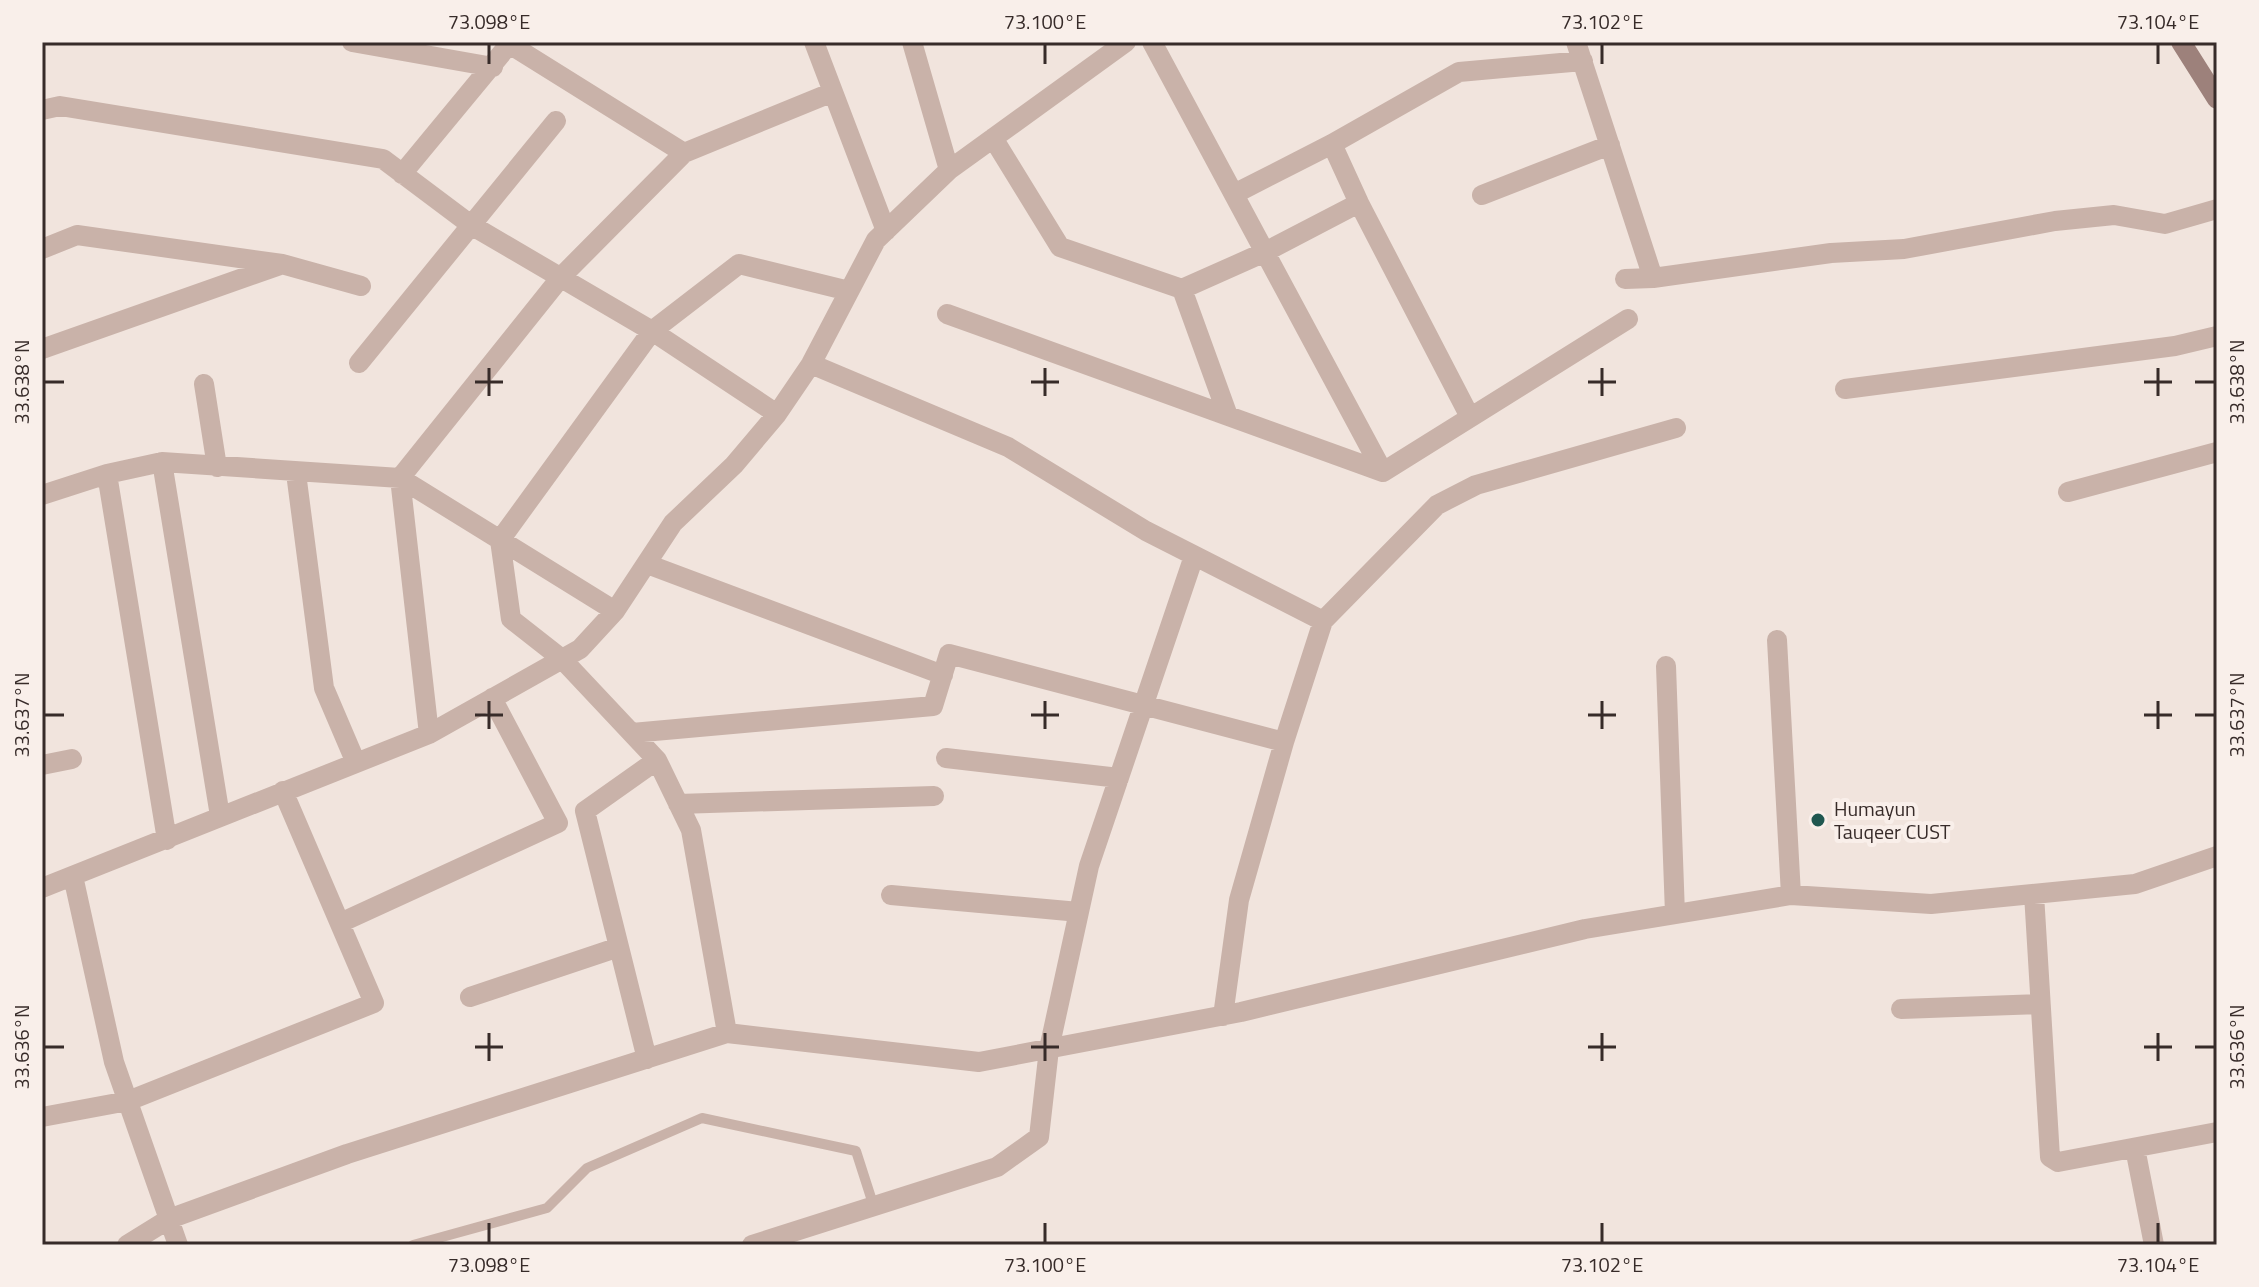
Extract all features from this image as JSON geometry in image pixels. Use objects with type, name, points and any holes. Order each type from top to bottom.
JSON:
[{"type":"street","points":[[352,42],[493,67]]},
{"type":"street","points":[[814,42],[886,231]]},
{"type":"street","points":[[912,42],[949,170]]},
{"type":"street","points":[[42,888],[429,734],[580,649],[615,611],[673,523],[734,465],[777,414],[811,364],[876,240],[949,170],[1126,42]]},
{"type":"street","points":[[1152,42],[1383,472]]},
{"type":"street","points":[[2181,42],[2217,99]]},
{"type":"street","points":[[402,174],[511,43],[684,153]]},
{"type":"street","points":[[1234,194],[1332,144],[1459,72],[1579,51],[1653,278]]},
{"type":"street","points":[[429,734],[400,478],[561,277],[684,153],[833,92]]},
{"type":"street","points":[[42,110],[60,106],[383,159],[471,225],[652,331],[777,414]]},
{"type":"street","points":[[359,363],[556,121]]},
{"type":"street","points":[[993,138],[1060,247],[1182,289],[1265,252],[1359,203]]},
{"type":"street","points":[[1332,144],[1359,203],[1470,417]]},
{"type":"street","points":[[1482,195],[1610,145]]},
{"type":"street","points":[[1625,279],[1653,278],[1831,253],[1904,249],[2084,218],[2114,215],[2165,224],[2217,209]]},
{"type":"street","points":[[42,249],[77,235],[282,264],[361,286]]},
{"type":"street","points":[[42,349],[282,264]]},
{"type":"street","points":[[727,1033],[691,830],[657,760],[562,659],[511,619],[500,540],[652,331],[739,264],[849,291]]},
{"type":"street","points":[[1182,289],[1228,416]]},
{"type":"street","points":[[947,314],[1383,472]]},
{"type":"street","points":[[1383,472],[1628,319]]},
{"type":"street","points":[[1845,389],[2175,346],[2217,336]]},
{"type":"street","points":[[811,364],[1008,447],[1146,531],[1323,621]]},
{"type":"street","points":[[204,384],[217,467]]},
{"type":"street","points":[[1223,1016],[1239,900],[1284,742],[1323,621],[1437,505],[1476,485],[1676,428]]},
{"type":"street","points":[[2068,492],[2217,452]]},
{"type":"street","points":[[42,495],[107,474],[162,462],[400,478],[615,611]]},
{"type":"street","points":[[162,462],[220,816]]},
{"type":"street","points":[[296,473],[324,688],[356,763]]},
{"type":"street","points":[[107,474],[167,840]]},
{"type":"street","points":[[752,1245],[997,1167],[1039,1137],[1049,1049],[1089,866],[1194,556]]},
{"type":"street","points":[[647,564],[943,675]]},
{"type":"street","points":[[1777,640],[1791,895]]},
{"type":"street","points":[[632,733],[933,706],[949,654],[1284,742]]},
{"type":"street","points":[[1666,666],[1675,914]]},
{"type":"street","points":[[340,923],[558,823],[492,698]]},
{"type":"street","points":[[946,758],[1119,778]]},
{"type":"street","points":[[42,765],[72,759]]},
{"type":"street","points":[[647,1059],[585,811],[657,760]]},
{"type":"street","points":[[42,1117],[128,1101],[374,1003],[283,791]]},
{"type":"street","points":[[678,804],[934,796]]},
{"type":"street","points":[[127,1245],[169,1219],[347,1154],[727,1033],[979,1062],[1223,1016],[1585,929],[1675,914],[1791,895],[1931,904],[2135,884],[2217,856]]},
{"type":"street","points":[[73,876],[114,1062],[178,1245]]},
{"type":"street","points":[[2034,894],[2050,1157],[2058,1162],[2217,1132]]},
{"type":"street","points":[[891,895],[1079,912]]},
{"type":"street","points":[[470,997],[619,947]]},
{"type":"street","points":[[1901,1009],[2040,1004]]},
{"type":"street","points":[[2135,1148],[2154,1245]]},
{"type":"lane","points":[[413,1245],[547,1208],[587,1168],[702,1118],[856,1151],[874,1207]]},
{"type":"place","name":"Humayun Tauqeer CUST","points":[[1818,820]]}]
